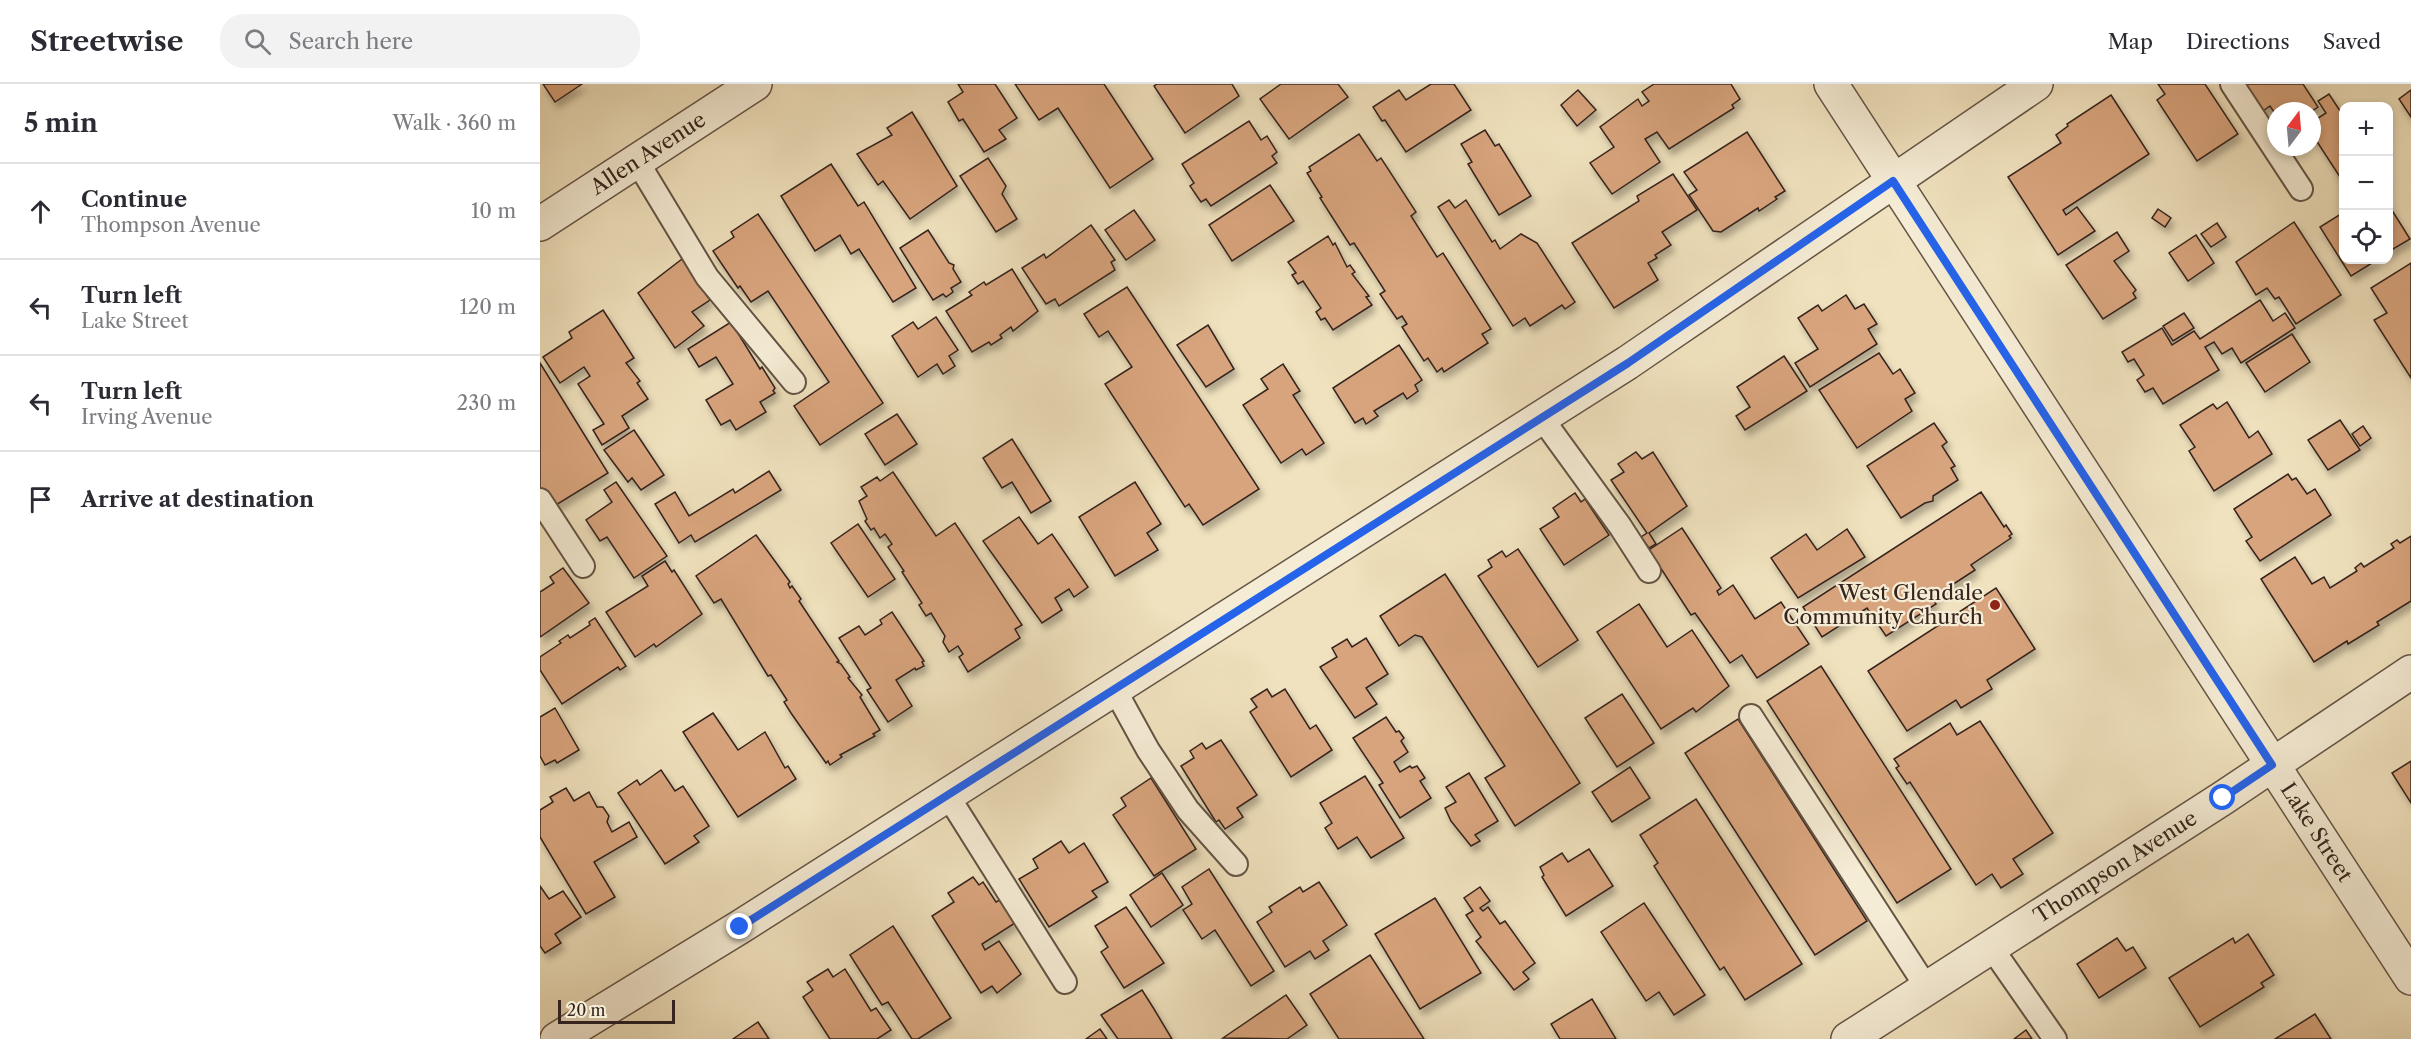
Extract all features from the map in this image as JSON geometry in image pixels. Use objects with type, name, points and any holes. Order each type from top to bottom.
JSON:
[{"type":"street","name":"Allen Avenue","points":[[540,224],[755,84]]},
{"type":"street","name":"Lake Street","points":[[1831,84],[2411,978]]},
{"type":"street","points":[[557,1039],[948,796],[1628,363],[2036,84]]},
{"type":"street","name":"Thompson Avenue","points":[[1849,1039],[2272,765],[2411,672]]},
{"type":"lane","points":[[2232,84],[2301,189]]},
{"type":"lane","points":[[637,160],[707,277],[794,382]]},
{"type":"lane","points":[[1541,417],[1620,526],[1649,571]]},
{"type":"lane","points":[[540,500],[583,566]]},
{"type":"lane","points":[[1115,690],[1148,750],[1188,810],[1236,864]]},
{"type":"lane","points":[[1751,716],[1927,988]]},
{"type":"lane","points":[[948,796],[1065,982]]},
{"type":"lane","points":[[1991,947],[2055,1039]]},
{"type":"building","points":[[543,84],[582,84],[555,102]]},
{"type":"building","points":[[958,84],[995,84],[1017,118],[999,130],[1006,139],[984,152],[963,119],[959,121],[948,102],[963,92]]},
{"type":"building","points":[[1015,84],[1104,84],[1153,159],[1110,188],[1058,108],[1039,120]]},
{"type":"building","points":[[1157,84],[1232,84],[1239,96],[1185,133],[1154,86]]},
{"type":"building","points":[[1281,84],[1338,84],[1348,97],[1289,139],[1260,99]]},
{"type":"building","points":[[1431,84],[1454,84],[1471,110],[1406,152],[1385,120],[1382,121],[1373,107],[1399,90],[1406,100]]},
{"type":"building","points":[[1654,84],[1731,84],[1740,99],[1732,105],[1734,108],[1669,149],[1657,132],[1645,139],[1660,162],[1612,194],[1590,163],[1614,147],[1600,127],[1638,99],[1642,106],[1649,101],[1642,92]]},
{"type":"building","points":[[2158,84],[2205,84],[2238,134],[2197,161],[2157,100],[2165,94]]},
{"type":"building","points":[[2235,84],[2303,84],[2315,102],[2267,102],[2267,108],[2256,116]]},
{"type":"building","points":[[1578,90],[1596,110],[1577,126],[1561,105]]},
{"type":"building","points":[[2411,90],[2411,117],[2399,99]]},
{"type":"building","points":[[2329,94],[2339,109],[2339,175],[2321,148],[2321,116],[2326,113],[2321,102],[2318,101]]},
{"type":"building","points":[[2111,95],[2149,154],[2063,210],[2066,215],[2077,207],[2095,231],[2058,255],[2008,177],[2061,143],[2056,135],[2068,126],[2067,124]]},
{"type":"building","points":[[912,112],[957,186],[910,219],[883,181],[878,185],[857,154],[892,135],[887,128]]},
{"type":"building","points":[[1249,121],[1261,140],[1267,136],[1277,152],[1272,156],[1277,163],[1211,206],[1206,199],[1201,202],[1190,186],[1194,183],[1182,164]]},
{"type":"building","points":[[1485,130],[1495,146],[1499,144],[1531,196],[1499,215],[1468,164],[1472,162],[1461,144]]},
{"type":"building","points":[[1747,132],[1785,191],[1759,211],[1758,208],[1721,232],[1713,231],[1689,195],[1697,190],[1684,172]]},
{"type":"building","points":[[1359,134],[1377,161],[1381,158],[1416,212],[1411,216],[1437,257],[1443,253],[1491,329],[1482,334],[1488,343],[1444,372],[1442,368],[1437,372],[1428,358],[1424,361],[1402,327],[1407,324],[1402,316],[1397,319],[1380,294],[1385,291],[1354,243],[1350,245],[1307,173],[1311,171],[1309,167]]},
{"type":"building","points":[[988,158],[1006,186],[1002,194],[1017,219],[996,232],[960,176]]},
{"type":"building","points":[[831,164],[858,206],[864,202],[916,288],[893,302],[859,249],[851,254],[840,235],[815,251],[781,196]]},
{"type":"building","points":[[1673,174],[1697,210],[1662,232],[1671,245],[1655,255],[1657,258],[1648,263],[1658,280],[1614,308],[1572,243],[1639,201],[1637,196]]},
{"type":"building","points":[[1270,185],[1294,221],[1232,261],[1209,225]]},
{"type":"building","points":[[1449,200],[1455,208],[1466,200],[1492,242],[1495,240],[1500,249],[1521,234],[1537,243],[1575,302],[1565,309],[1562,305],[1530,326],[1525,318],[1513,326],[1438,207]]},
{"type":"building","points":[[2158,209],[2171,218],[2165,227],[2152,218]]},
{"type":"building","points":[[1134,210],[1155,240],[1126,260],[1105,230]]},
{"type":"building","points":[[2393,212],[2410,239],[2393,249]]},
{"type":"building","points":[[758,214],[883,403],[820,445],[794,406],[829,382],[768,291],[751,302],[740,286],[738,288],[713,251],[734,237],[731,232]]},
{"type":"building","points":[[2339,215],[2339,257],[2320,227]]},
{"type":"building","points":[[2294,222],[2341,295],[2296,324],[2279,297],[2275,299],[2267,288],[2256,295],[2236,262]]},
{"type":"building","points":[[2217,223],[2226,237],[2211,247],[2201,234]]},
{"type":"building","points":[[1091,225],[1115,260],[1111,262],[1115,270],[1059,306],[1055,299],[1046,304],[1022,268],[1044,254],[1046,258]]},
{"type":"building","points":[[928,230],[949,263],[954,265],[953,269],[961,282],[951,288],[953,292],[946,297],[943,294],[933,300],[900,248]]},
{"type":"building","points":[[2117,232],[2129,251],[2114,261],[2136,290],[2133,293],[2136,298],[2103,319],[2066,265]]},
{"type":"building","points":[[2196,235],[2214,263],[2188,281],[2169,253]]},
{"type":"building","points":[[1328,236],[1333,245],[1335,243],[1347,267],[1350,265],[1355,272],[1352,274],[1369,296],[1366,297],[1372,305],[1333,330],[1325,318],[1321,320],[1316,312],[1321,308],[1303,281],[1298,284],[1292,275],[1296,273],[1288,262]]},
{"type":"building","points":[[682,259],[710,300],[692,312],[704,326],[675,348],[638,293]]},
{"type":"building","points":[[2411,263],[2411,378],[2374,320],[2387,313],[2371,288]]},
{"type":"building","points":[[2343,264],[2370,264],[2351,276]]},
{"type":"building","points":[[1012,269],[1038,311],[1013,331],[1011,327],[1000,335],[1002,338],[991,345],[989,342],[972,352],[946,311],[972,295],[969,292],[984,282],[986,285]]},
{"type":"building","points":[[1127,287],[1259,489],[1203,525],[1189,504],[1185,507],[1105,384],[1132,367],[1108,331],[1099,337],[1084,314]]},
{"type":"building","points":[[1846,295],[1855,309],[1864,304],[1877,324],[1868,329],[1877,344],[1810,387],[1795,363],[1818,349],[1798,318],[1818,305],[1822,311]]},
{"type":"building","points":[[2260,300],[2273,321],[2285,313],[2295,328],[2241,363],[2232,348],[2222,354],[2214,342],[2205,347],[2219,370],[2163,404],[2153,388],[2145,392],[2137,380],[2144,375],[2134,359],[2128,362],[2122,352],[2162,328],[2172,345],[2194,331],[2200,339]]},
{"type":"building","points":[[603,310],[634,358],[626,363],[640,381],[637,383],[648,399],[622,416],[629,428],[602,445],[593,430],[604,424],[578,384],[590,376],[584,367],[560,383],[543,357],[572,338],[569,332]]},
{"type":"building","points":[[2184,313],[2194,328],[2173,341],[2163,326]]},
{"type":"building","points":[[936,317],[958,350],[949,356],[955,366],[943,374],[937,364],[918,377],[892,336],[913,322],[918,329]]},
{"type":"building","points":[[731,322],[760,369],[762,367],[775,388],[773,391],[775,393],[760,402],[766,412],[736,430],[730,420],[721,425],[706,400],[733,384],[716,357],[699,367],[688,349]]},
{"type":"building","points":[[1208,325],[1234,369],[1206,387],[1177,345]]},
{"type":"building","points":[[2292,334],[2310,362],[2265,392],[2246,363]]},
{"type":"building","points":[[1399,345],[1422,380],[1415,385],[1418,391],[1407,399],[1403,393],[1374,411],[1378,416],[1366,424],[1363,418],[1355,423],[1333,388]]},
{"type":"building","points":[[1879,353],[1893,374],[1900,369],[1915,393],[1905,399],[1912,411],[1857,448],[1819,390]]},
{"type":"building","points":[[1784,356],[1807,391],[1745,430],[1736,416],[1750,407],[1737,387]]},
{"type":"building","points":[[540,363],[608,473],[551,508],[540,492]]},
{"type":"building","points":[[1283,364],[1300,391],[1293,395],[1324,443],[1306,455],[1302,449],[1281,463],[1243,405],[1268,389],[1261,379]]},
{"type":"building","points":[[2227,402],[2249,438],[2258,431],[2272,454],[2214,491],[2189,451],[2195,447],[2180,425],[2213,404],[2217,409]]},
{"type":"building","points":[[897,414],[917,444],[885,465],[865,434]]},
{"type":"building","points":[[2340,420],[2360,450],[2328,470],[2308,440]]},
{"type":"building","points":[[1934,423],[1947,442],[1942,446],[1955,466],[1951,468],[1958,480],[1933,496],[1933,501],[1925,503],[1901,518],[1867,466]]},
{"type":"building","points":[[2363,426],[2371,438],[2360,446],[2352,434]]},
{"type":"building","points":[[634,430],[664,475],[641,490],[632,478],[628,482],[604,450]]},
{"type":"building","points":[[1012,439],[1051,501],[1031,513],[1012,482],[1002,488],[983,458]]},
{"type":"building","points":[[1636,452],[1642,459],[1653,452],[1687,506],[1649,533],[1656,544],[1649,548],[1641,537],[1647,533],[1611,480],[1624,472],[1618,464]]},
{"type":"building","points":[[769,471],[781,490],[695,542],[691,535],[679,543],[655,504],[675,492],[689,516],[733,489],[735,493]]},
{"type":"building","points":[[893,472],[936,536],[955,523],[1022,625],[1015,629],[1020,638],[968,672],[959,657],[963,654],[958,646],[949,652],[943,642],[945,636],[931,613],[926,616],[919,605],[922,603],[888,547],[892,544],[885,534],[880,538],[874,528],[871,530],[865,521],[867,519],[859,501],[867,496],[861,487],[877,477],[880,481]]},
{"type":"building","points":[[2288,474],[2292,480],[2296,478],[2307,494],[2315,489],[2331,515],[2260,561],[2246,541],[2252,537],[2234,509]]},
{"type":"building","points":[[616,482],[667,556],[634,578],[607,537],[600,541],[586,520],[612,502],[604,490]]},
{"type":"building","points":[[1135,482],[1161,524],[1147,533],[1158,550],[1115,576],[1079,517]]},
{"type":"building","points":[[1981,492],[2004,527],[2006,525],[2012,534],[2009,536],[2011,538],[1971,565],[1975,570],[1932,598],[1936,604],[1886,636],[1867,608],[1822,637],[1803,607]]},
{"type":"building","points":[[1575,493],[1581,502],[1585,499],[1609,535],[1564,565],[1540,529],[1559,517],[1553,508]]},
{"type":"building","points":[[1019,517],[1038,544],[1052,534],[1088,587],[1074,597],[1069,589],[1055,598],[1062,610],[1042,623],[983,541]]},
{"type":"building","points":[[858,524],[895,579],[868,597],[831,543]]},
{"type":"building","points":[[1682,528],[1721,588],[1717,591],[1719,595],[1733,585],[1755,619],[1781,602],[1809,644],[1757,678],[1742,655],[1730,663],[1695,613],[1691,615],[1649,550]]},
{"type":"building","points":[[1847,529],[1865,557],[1798,598],[1771,558],[1806,534],[1817,550]]},
{"type":"building","points":[[756,535],[790,582],[788,584],[790,588],[792,586],[801,599],[799,601],[839,661],[837,662],[841,664],[850,677],[848,678],[862,695],[860,697],[880,730],[873,734],[875,736],[840,755],[842,757],[830,765],[828,761],[826,763],[791,713],[784,702],[787,700],[771,675],[768,676],[721,599],[714,603],[696,576]]},
{"type":"building","points":[[2411,536],[2411,601],[2377,622],[2379,625],[2348,644],[2347,641],[2314,662],[2261,579],[2295,557],[2312,584],[2324,577],[2330,588],[2357,571],[2355,568],[2361,563],[2364,567],[2394,548],[2391,544],[2397,540],[2400,543]]},
{"type":"building","points":[[1518,549],[1578,640],[1538,667],[1478,576],[1492,567],[1488,560],[1502,551],[1506,557]]},
{"type":"building","points":[[665,561],[672,572],[674,570],[702,614],[656,647],[654,644],[635,657],[606,612],[648,586],[642,576]]},
{"type":"building","points":[[563,568],[589,603],[540,637],[540,592],[554,583],[550,577]]},
{"type":"building","points":[[1445,574],[1580,783],[1515,826],[1485,778],[1505,766],[1422,637],[1415,635],[1399,646],[1380,616]]},
{"type":"building","points":[[1996,588],[2035,649],[1987,680],[1992,689],[1961,708],[1956,700],[1907,731],[1868,671]]},
{"type":"building","points":[[1639,604],[1667,647],[1692,630],[1729,686],[1696,712],[1693,708],[1661,729],[1597,632]]},
{"type":"building","points":[[892,612],[924,661],[922,662],[924,666],[916,670],[915,668],[896,680],[912,706],[888,722],[867,690],[871,688],[839,638],[859,626],[865,635],[882,624],[880,620]]},
{"type":"building","points":[[595,618],[626,666],[620,670],[618,667],[562,704],[540,670],[540,657],[561,643],[559,641],[568,635],[570,638],[590,625],[589,622]]},
{"type":"building","points":[[1366,638],[1388,674],[1366,688],[1377,704],[1355,718],[1320,667],[1337,657],[1332,648],[1347,639],[1352,647]]},
{"type":"building","points":[[1821,666],[1951,869],[1897,903],[1767,701]]},
{"type":"building","points":[[1267,689],[1272,697],[1285,689],[1310,729],[1316,725],[1332,750],[1291,777],[1250,712],[1257,707],[1251,699]]},
{"type":"building","points":[[1622,694],[1654,743],[1617,767],[1585,718]]},
{"type":"building","points":[[555,708],[579,750],[557,763],[555,760],[545,765],[540,756],[540,717]]},
{"type":"building","points":[[713,713],[738,750],[765,732],[785,768],[788,766],[796,779],[738,817],[683,732]]},
{"type":"building","points":[[1386,717],[1396,732],[1399,731],[1404,738],[1401,741],[1408,752],[1394,762],[1400,772],[1410,766],[1412,768],[1417,766],[1425,778],[1420,781],[1431,798],[1400,818],[1379,785],[1383,783],[1353,738]]},
{"type":"building","points":[[1738,719],[1867,921],[1815,955],[1685,753]]},
{"type":"building","points":[[1980,721],[2053,833],[2013,859],[2023,874],[2001,888],[1992,874],[1976,885],[1910,782],[1907,784],[1896,768],[1899,766],[1894,759],[1950,723],[1957,735]]},
{"type":"building","points":[[1221,740],[1257,795],[1237,808],[1243,817],[1225,829],[1219,820],[1216,822],[1181,766],[1194,758],[1190,751],[1202,743],[1206,749]]},
{"type":"building","points":[[2411,761],[2411,803],[2392,773]]},
{"type":"building","points":[[1630,767],[1650,798],[1612,822],[1592,792]]},
{"type":"building","points":[[661,770],[675,791],[683,786],[709,826],[694,836],[699,842],[665,864],[618,793],[637,780],[640,785]]},
{"type":"building","points":[[1469,773],[1498,821],[1475,835],[1480,841],[1471,846],[1451,821],[1445,808],[1456,802],[1446,787]]},
{"type":"building","points":[[1365,776],[1404,838],[1371,858],[1357,837],[1338,849],[1325,828],[1332,823],[1320,803]]},
{"type":"building","points":[[1151,778],[1196,849],[1154,876],[1113,815],[1126,806],[1121,798]]},
{"type":"building","points":[[566,788],[574,801],[589,792],[597,807],[603,807],[609,816],[607,822],[612,832],[629,822],[637,837],[594,862],[615,897],[586,914],[540,837],[540,810],[553,802],[550,797]]},
{"type":"building","points":[[1696,799],[1802,964],[1745,1000],[1724,967],[1720,970],[1654,866],[1658,863],[1640,835]]},
{"type":"building","points":[[1061,841],[1069,853],[1084,843],[1108,882],[1092,891],[1097,897],[1049,927],[1019,879],[1038,868],[1033,859]]},
{"type":"building","points":[[1589,849],[1613,886],[1566,916],[1542,877],[1544,875],[1540,867],[1562,853],[1568,862]]},
{"type":"building","points":[[1209,869],[1274,971],[1251,986],[1215,930],[1202,939],[1183,910],[1192,904],[1182,887]]},
{"type":"building","points":[[1162,873],[1183,905],[1151,927],[1130,895]]},
{"type":"building","points":[[973,877],[979,885],[983,882],[996,902],[1000,900],[1015,923],[982,944],[985,950],[999,941],[1021,974],[997,993],[992,986],[981,993],[932,916],[954,902],[948,893]]},
{"type":"building","points":[[1319,882],[1347,925],[1323,941],[1329,950],[1315,959],[1310,951],[1285,967],[1257,922],[1272,912],[1269,907],[1300,887],[1303,892]]},
{"type":"building","points":[[540,886],[549,899],[563,891],[581,917],[555,934],[561,943],[545,953],[540,946]]},
{"type":"building","points":[[1480,887],[1490,901],[1480,908],[1483,911],[1488,907],[1500,924],[1505,921],[1535,963],[1523,972],[1529,979],[1514,990],[1476,941],[1481,937],[1466,915],[1473,911],[1464,898]]},
{"type":"building","points":[[1435,898],[1481,973],[1420,1009],[1375,934]]},
{"type":"building","points":[[1644,903],[1705,995],[1674,1015],[1659,992],[1646,1001],[1601,932]]},
{"type":"building","points":[[1126,907],[1164,963],[1124,988],[1101,952],[1108,947],[1095,926]]},
{"type":"building","points":[[893,926],[951,1018],[918,1039],[912,1039],[888,1002],[882,1005],[850,955]]},
{"type":"building","points":[[2248,934],[2274,975],[2261,983],[2264,987],[2200,1027],[2169,978],[2233,938],[2235,943]]},
{"type":"building","points":[[2117,938],[2126,951],[2133,947],[2146,968],[2099,998],[2077,964]]},
{"type":"building","points":[[1370,955],[1424,1039],[1339,1039],[1310,994]]},
{"type":"building","points":[[828,969],[833,977],[845,969],[871,1011],[876,1008],[891,1030],[877,1039],[830,1039],[803,997],[813,990],[807,982]]},
{"type":"building","points":[[1142,990],[1172,1039],[1118,1039],[1101,1015]]},
{"type":"building","points":[[1286,995],[1307,1025],[1287,1039],[1223,1038]]},
{"type":"building","points":[[1592,999],[1616,1039],[1560,1039],[1551,1024]]},
{"type":"building","points":[[2315,1014],[2331,1039],[2275,1039]]},
{"type":"building","points":[[758,1022],[769,1039],[733,1039]]},
{"type":"building","points":[[1100,1029],[1107,1039],[1086,1039]]},
{"type":"building","points":[[2026,1030],[2032,1039],[2014,1039]]},
{"type":"place","name":"West Glendale Community Church","points":[[1995,605]]},
{"type":"route","points":[[740,927],[1628,363],[1893,181],[2272,765],[2223,798]]}]
